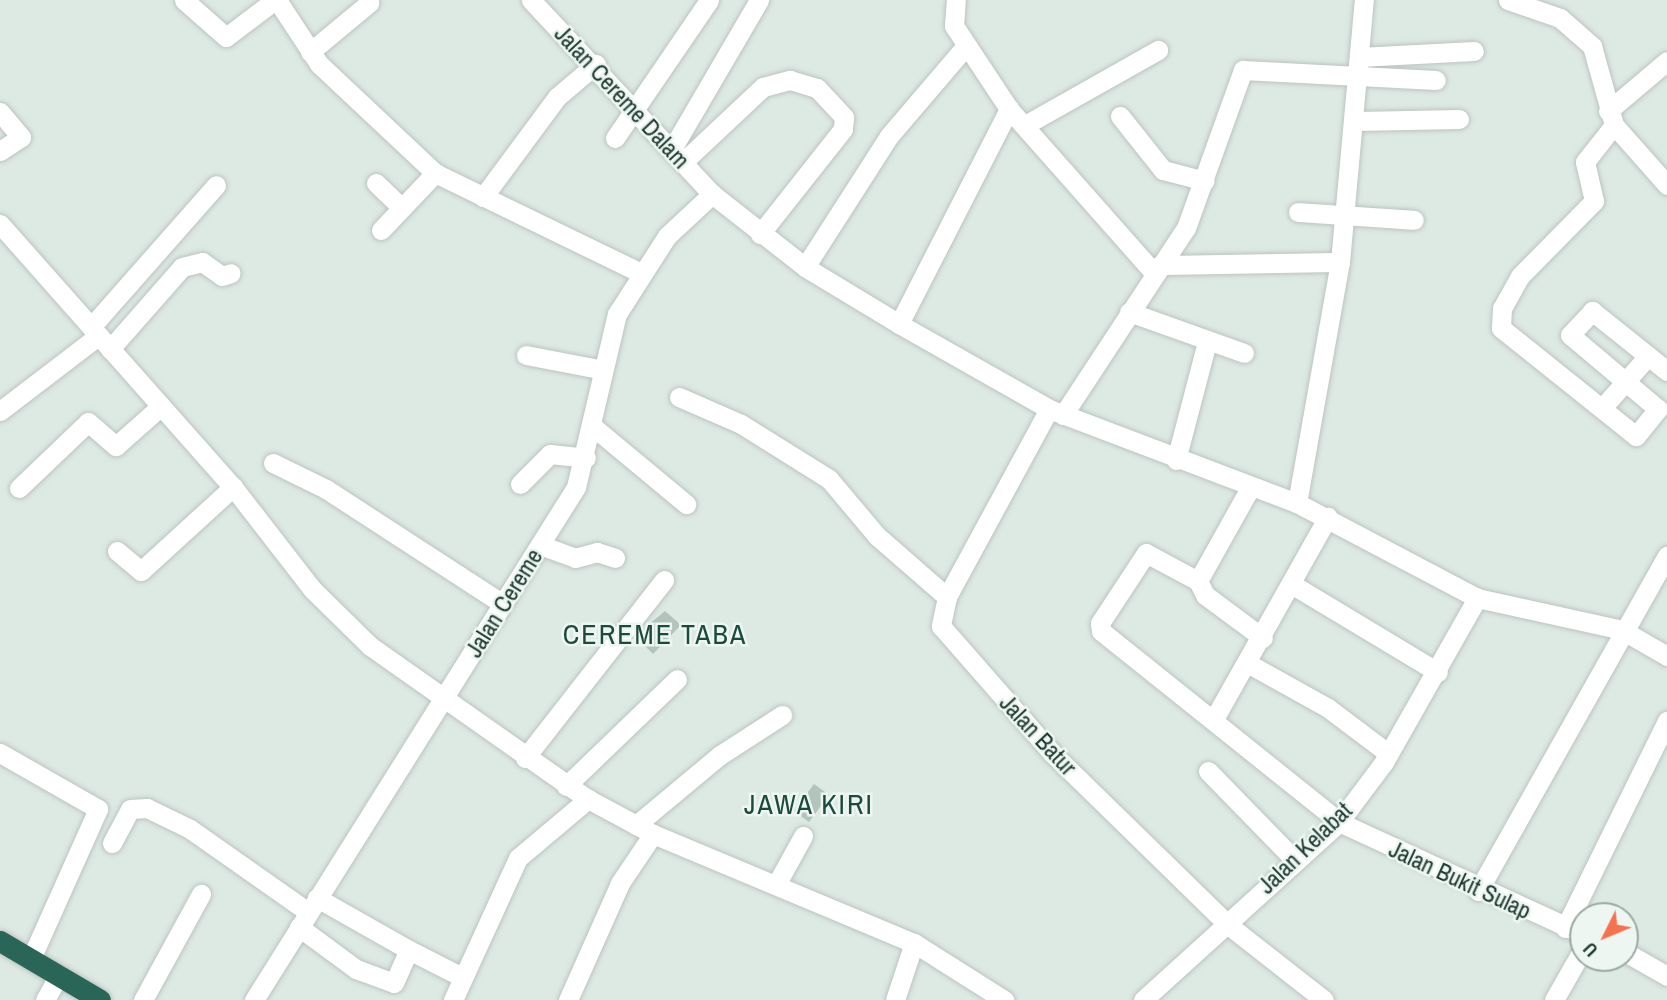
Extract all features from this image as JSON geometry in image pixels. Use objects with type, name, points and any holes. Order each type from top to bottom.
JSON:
[{"type":"highway","points":[[0,941],[100,1000]]},
{"type":"street","points":[[184,0],[226,37],[276,0],[310,52],[435,173],[639,272]]},
{"type":"street","points":[[615,138],[639,112],[709,0]]},
{"type":"street","points":[[677,155],[760,0]]},
{"type":"street","points":[[956,0],[951,19],[1009,109],[1158,269],[1340,262]]},
{"type":"street","points":[[1297,503],[1340,262],[1364,0]]},
{"type":"street","points":[[1508,0],[1560,18],[1592,46],[1611,118],[1667,185]]},
{"type":"street","name":"Jalan Cereme Dalam","points":[[539,3],[712,194],[805,267],[899,324],[1056,412],[1250,488],[1297,503],[1477,598],[1622,629],[1667,656]]},
{"type":"street","points":[[310,52],[369,4]]},
{"type":"street","points":[[805,267],[889,136],[966,46]]},
{"type":"street","points":[[1025,125],[1158,50]]},
{"type":"street","points":[[1358,67],[1474,51]]},
{"type":"street","points":[[1667,61],[1611,118],[1585,162],[1594,201],[1525,270],[1502,308],[1501,328],[1637,435],[1658,410],[1570,337],[1589,312],[1667,371]]},
{"type":"street","points":[[483,197],[557,97],[596,64]]},
{"type":"street","name":"Jalan Batur","points":[[1324,1000],[1227,924],[1052,753],[949,637],[939,615],[1056,412],[1158,269],[1205,181],[1238,76],[1248,66],[1358,67]]},
{"type":"street","points":[[1358,67],[1436,80]]},
{"type":"street","points":[[677,155],[763,87],[790,80],[817,88],[844,117],[843,130],[760,234]]},
{"type":"street","points":[[899,324],[1009,109]]},
{"type":"street","points":[[0,112],[21,137],[0,151]]},
{"type":"street","points":[[1121,116],[1163,170],[1205,181]]},
{"type":"street","points":[[1355,121],[1459,118]]},
{"type":"street","points":[[381,230],[435,173]]},
{"type":"street","points":[[376,183],[402,208]]},
{"type":"street","points":[[100,337],[216,185]]},
{"type":"street","name":"Jalan Cereme","points":[[254,1000],[540,545],[586,458],[599,369],[639,272],[712,194]]},
{"type":"street","points":[[1298,212],[1345,212],[1414,220]]},
{"type":"street","points":[[0,225],[233,487],[313,590],[370,646],[443,701],[588,799],[644,830],[914,943],[998,998]]},
{"type":"street","points":[[0,411],[100,337],[183,267],[202,262],[222,276],[232,273]]},
{"type":"street","points":[[1129,312],[1244,353]]},
{"type":"street","points":[[1176,460],[1207,342]]},
{"type":"street","points":[[526,355],[599,369]]},
{"type":"street","points":[[1603,407],[1648,356]]},
{"type":"street","points":[[679,397],[741,424],[829,480],[877,536],[947,597]]},
{"type":"street","points":[[19,488],[88,422],[116,446],[161,406]]},
{"type":"street","points":[[591,425],[686,504]]},
{"type":"street","points":[[520,484],[551,454],[586,458]]},
{"type":"street","points":[[272,464],[327,489],[503,604]]},
{"type":"street","points":[[117,551],[141,571],[233,487]]},
{"type":"street","points":[[1250,488],[1198,581],[1205,595],[1263,638]]},
{"type":"street","points":[[1214,719],[1249,664],[1328,517]]},
{"type":"street","points":[[540,545],[575,558],[597,552],[615,558]]},
{"type":"street","name":"Jalan Bukit Sulap","points":[[1198,581],[1146,553],[1099,627],[1339,822],[1478,891],[1569,929]]},
{"type":"street","points":[[1478,891],[1622,629],[1667,556]]},
{"type":"street","points":[[525,758],[664,580]]},
{"type":"street","points":[[1293,585],[1438,672]]},
{"type":"street","name":"Jalan Kelabat","points":[[1143,1000],[1294,859],[1339,822],[1389,754],[1438,672],[1477,598]]},
{"type":"street","points":[[1249,664],[1328,708],[1389,754]]},
{"type":"street","points":[[566,786],[677,679]]},
{"type":"street","points":[[568,1000],[644,830],[720,755],[782,715]]},
{"type":"street","points":[[1587,902],[1667,720]]},
{"type":"street","points":[[0,753],[98,809],[30,959]]},
{"type":"street","points":[[1208,771],[1294,859]]},
{"type":"street","points":[[453,1000],[518,858],[588,799]]},
{"type":"street","points":[[112,843],[130,808],[147,808],[190,829],[308,912],[409,950],[462,977]]},
{"type":"street","points":[[776,885],[803,836]]},
{"type":"street","points":[[143,1000],[201,894]]},
{"type":"street","points":[[308,912],[356,970],[391,986],[409,950]]},
{"type":"street","points":[[895,1000],[914,943]]},
{"type":"street","points":[[1639,960],[1667,976]]},
{"type":"street","points":[[1554,1000],[1570,972]]},
{"type":"street","points":[[45,1000],[58,975]]},
{"type":"building","points":[[665,611],[681,625],[653,654],[635,636]]},
{"type":"building","points":[[814,784],[829,795],[809,822],[794,811]]},
{"type":"district","name":"CEREME TABA","points":[[655,634]]},
{"type":"district","name":"JAWA KIRI","points":[[809,804]]}]
